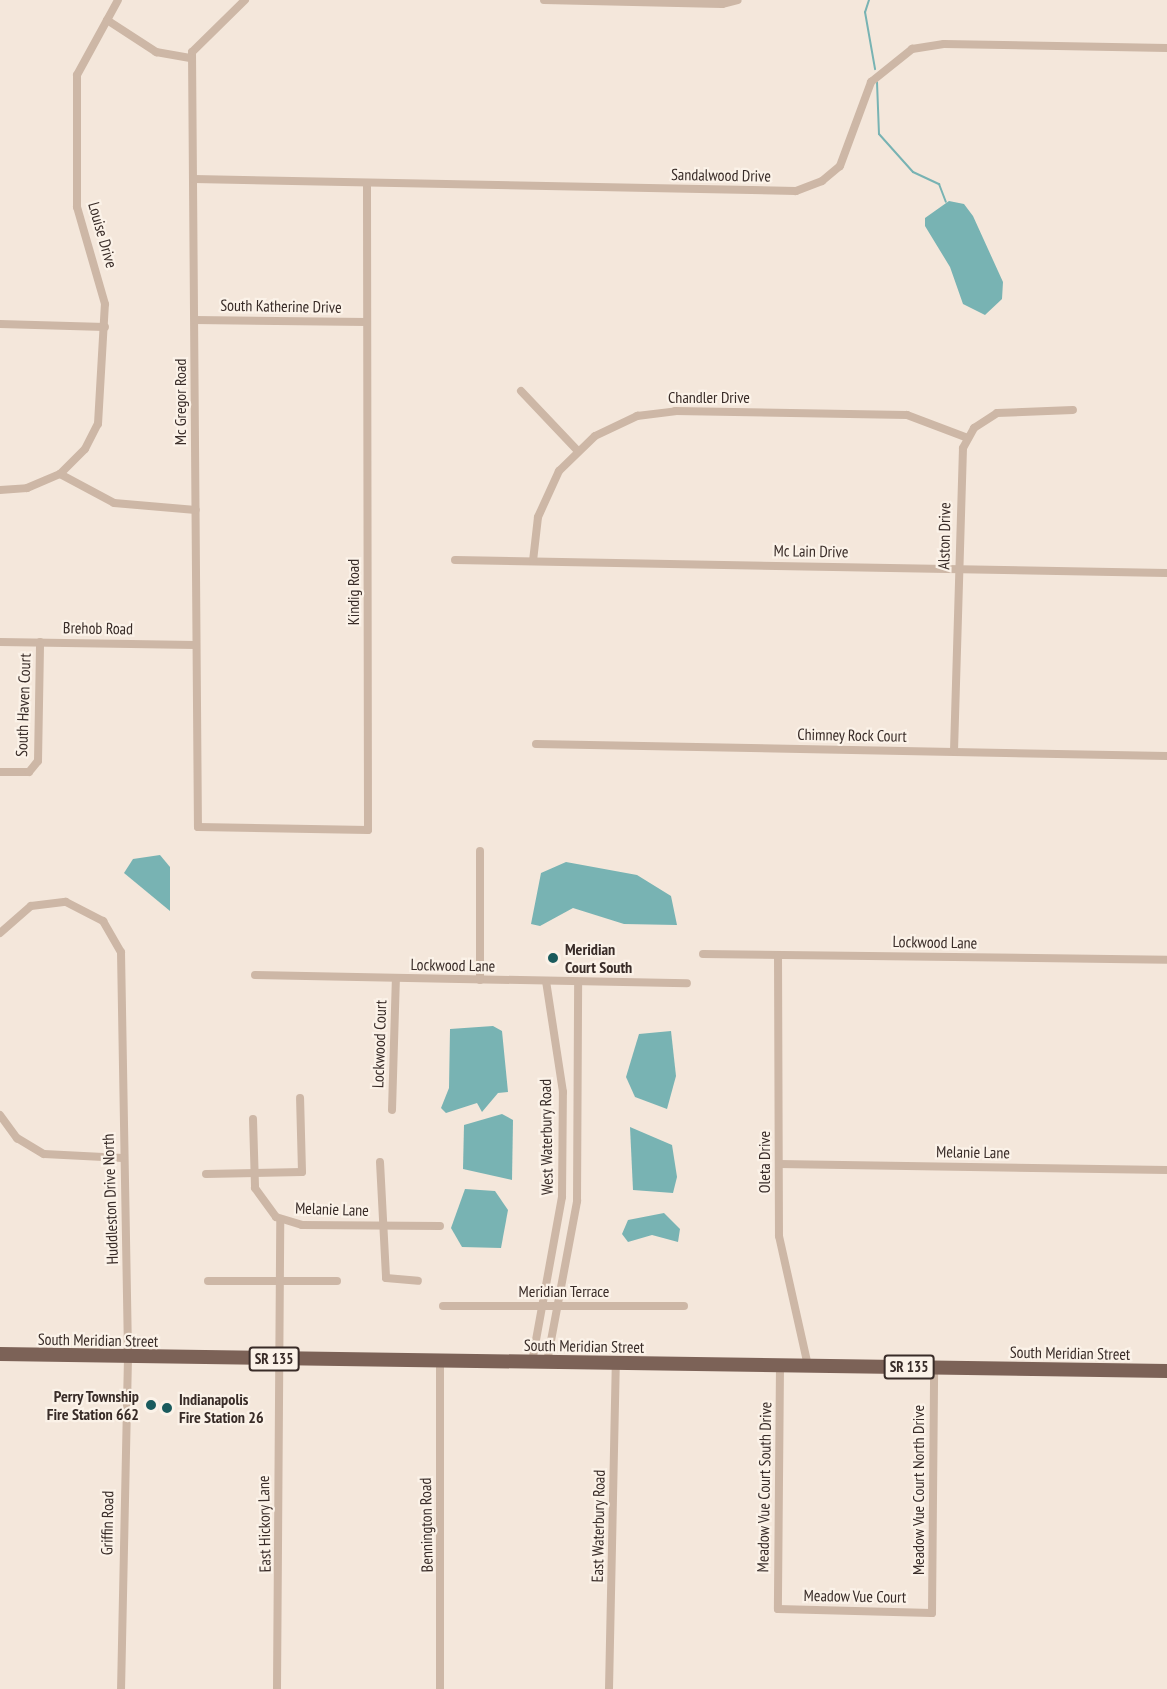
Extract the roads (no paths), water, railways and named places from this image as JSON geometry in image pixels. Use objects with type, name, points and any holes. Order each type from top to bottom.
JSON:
[{"type":"main road","name":"South Meridian Street","points":[[0,1354],[1167,1371]]},
{"type":"street","name":"Louise Drive","points":[[60,474],[85,449],[98,424],[105,327],[103,289],[77,207],[77,85],[83,57],[118,0]]},
{"type":"street","points":[[107,20],[156,52],[191,58],[245,0]]},
{"type":"street","points":[[544,0],[738,0]]},
{"type":"street","name":"Sandalwood Drive","points":[[194,179],[796,191],[822,181],[840,166],[871,82],[912,49],[944,44],[1167,48]]},
{"type":"street","name":"Mc Gregor Road","points":[[191,58],[194,179],[198,827]]},
{"type":"street","name":"Kindig Road","points":[[198,827],[368,830],[367,184]]},
{"type":"street","name":"South Katherine Drive","points":[[195,320],[367,322]]},
{"type":"street","points":[[0,324],[105,327]]},
{"type":"street","points":[[520,391],[578,451]]},
{"type":"street","points":[[968,438],[980,423],[1001,411],[1073,410]]},
{"type":"street","name":"Chandler Drive","points":[[533,561],[548,491],[578,451],[619,423],[675,411],[906,415],[968,438]]},
{"type":"street","name":"Alston Drive","points":[[954,751],[961,459],[968,438]]},
{"type":"street","points":[[0,490],[27,488],[60,474],[120,504],[196,510]]},
{"type":"street","name":"Mc Lain Drive","points":[[455,560],[1167,573]]},
{"type":"street","name":"Brehob Road","points":[[0,642],[196,645]]},
{"type":"street","name":"South Haven Court","points":[[0,772],[29,772],[38,761],[40,642]]},
{"type":"street","name":"Chimney Rock Court","points":[[536,744],[1167,756]]},
{"type":"street","points":[[480,851],[480,980]]},
{"type":"street","name":"Huddleston Drive North","points":[[0,933],[24,909],[51,902],[81,907],[103,921],[121,952],[128,1357]]},
{"type":"street","name":"Lockwood Lane","points":[[703,954],[1167,960]]},
{"type":"street","name":"Oleta Drive","points":[[778,955],[781,1248],[801,1316],[808,1366]]},
{"type":"street","name":"Lockwood Lane","points":[[255,975],[687,983]]},
{"type":"street","name":"Lockwood Court","points":[[392,1110],[396,979]]},
{"type":"street","name":"West Waterbury Road","points":[[532,1362],[562,1186],[563,1092],[546,981]]},
{"type":"street","name":"West Waterbury Road","points":[[547,1362],[577,1201],[578,982]]},
{"type":"street","points":[[206,1174],[302,1172],[300,1098]]},
{"type":"street","points":[[0,1115],[33,1149],[63,1158],[123,1158]]},
{"type":"street","name":"Melanie Lane","points":[[253,1119],[253,1173],[259,1199],[280,1219],[302,1225],[440,1226]]},
{"type":"street","points":[[380,1162],[388,1280],[418,1281]]},
{"type":"street","name":"Melanie Lane","points":[[779,1164],[1167,1170]]},
{"type":"street","name":"East Hickory Lane","points":[[277,1689],[276,1359],[280,1219]]},
{"type":"street","points":[[208,1281],[337,1281]]},
{"type":"street","name":"Meridian Terrace","points":[[443,1306],[684,1306]]},
{"type":"street","name":"Griffin Road","points":[[121,1689],[128,1357]]},
{"type":"street","name":"Bennington Road","points":[[440,1361],[440,1689]]},
{"type":"street","name":"East Waterbury Road","points":[[609,1689],[616,1363]]},
{"type":"street","name":"Meadow Vue Court South Drive","points":[[778,1609],[780,1366]]},
{"type":"street","name":"Meadow Vue Court North Drive","points":[[932,1613],[934,1368]]},
{"type":"street","name":"Meadow Vue Court","points":[[778,1609],[932,1613]]},
{"type":"water","points":[[949,201],[964,204],[973,216],[1003,282],[1002,299],[985,315],[963,304],[950,267],[925,226],[925,218]]},
{"type":"water","points":[[160,855],[170,867],[170,911],[124,873],[133,859]]},
{"type":"water","points":[[566,862],[637,875],[671,896],[677,925],[624,924],[573,908],[540,926],[531,924],[541,873]]},
{"type":"water","points":[[493,1026],[502,1031],[508,1092],[498,1093],[482,1112],[477,1103],[446,1113],[441,1108],[449,1088],[450,1029]]},
{"type":"water","points":[[671,1031],[676,1076],[667,1109],[635,1097],[626,1077],[639,1034]]},
{"type":"water","points":[[502,1114],[513,1120],[512,1180],[463,1169],[464,1125]]},
{"type":"water","points":[[630,1127],[672,1145],[677,1177],[673,1193],[633,1190]]},
{"type":"water","points":[[465,1189],[495,1191],[508,1210],[501,1248],[462,1247],[451,1228]]},
{"type":"water","points":[[664,1213],[680,1229],[678,1242],[652,1235],[628,1242],[622,1234],[628,1220]]},
{"type":"waterway","points":[[869,0],[865,12],[875,69]]},
{"type":"waterway","points":[[877,82],[879,134],[913,172],[939,184],[946,202]]},
{"type":"place","name":"Meridian Court South","points":[[553,958]]},
{"type":"place","name":"Perry Township Fire Station 662","points":[[151,1405]]},
{"type":"place","name":"Indianapolis Fire Station 26","points":[[167,1408]]}]
